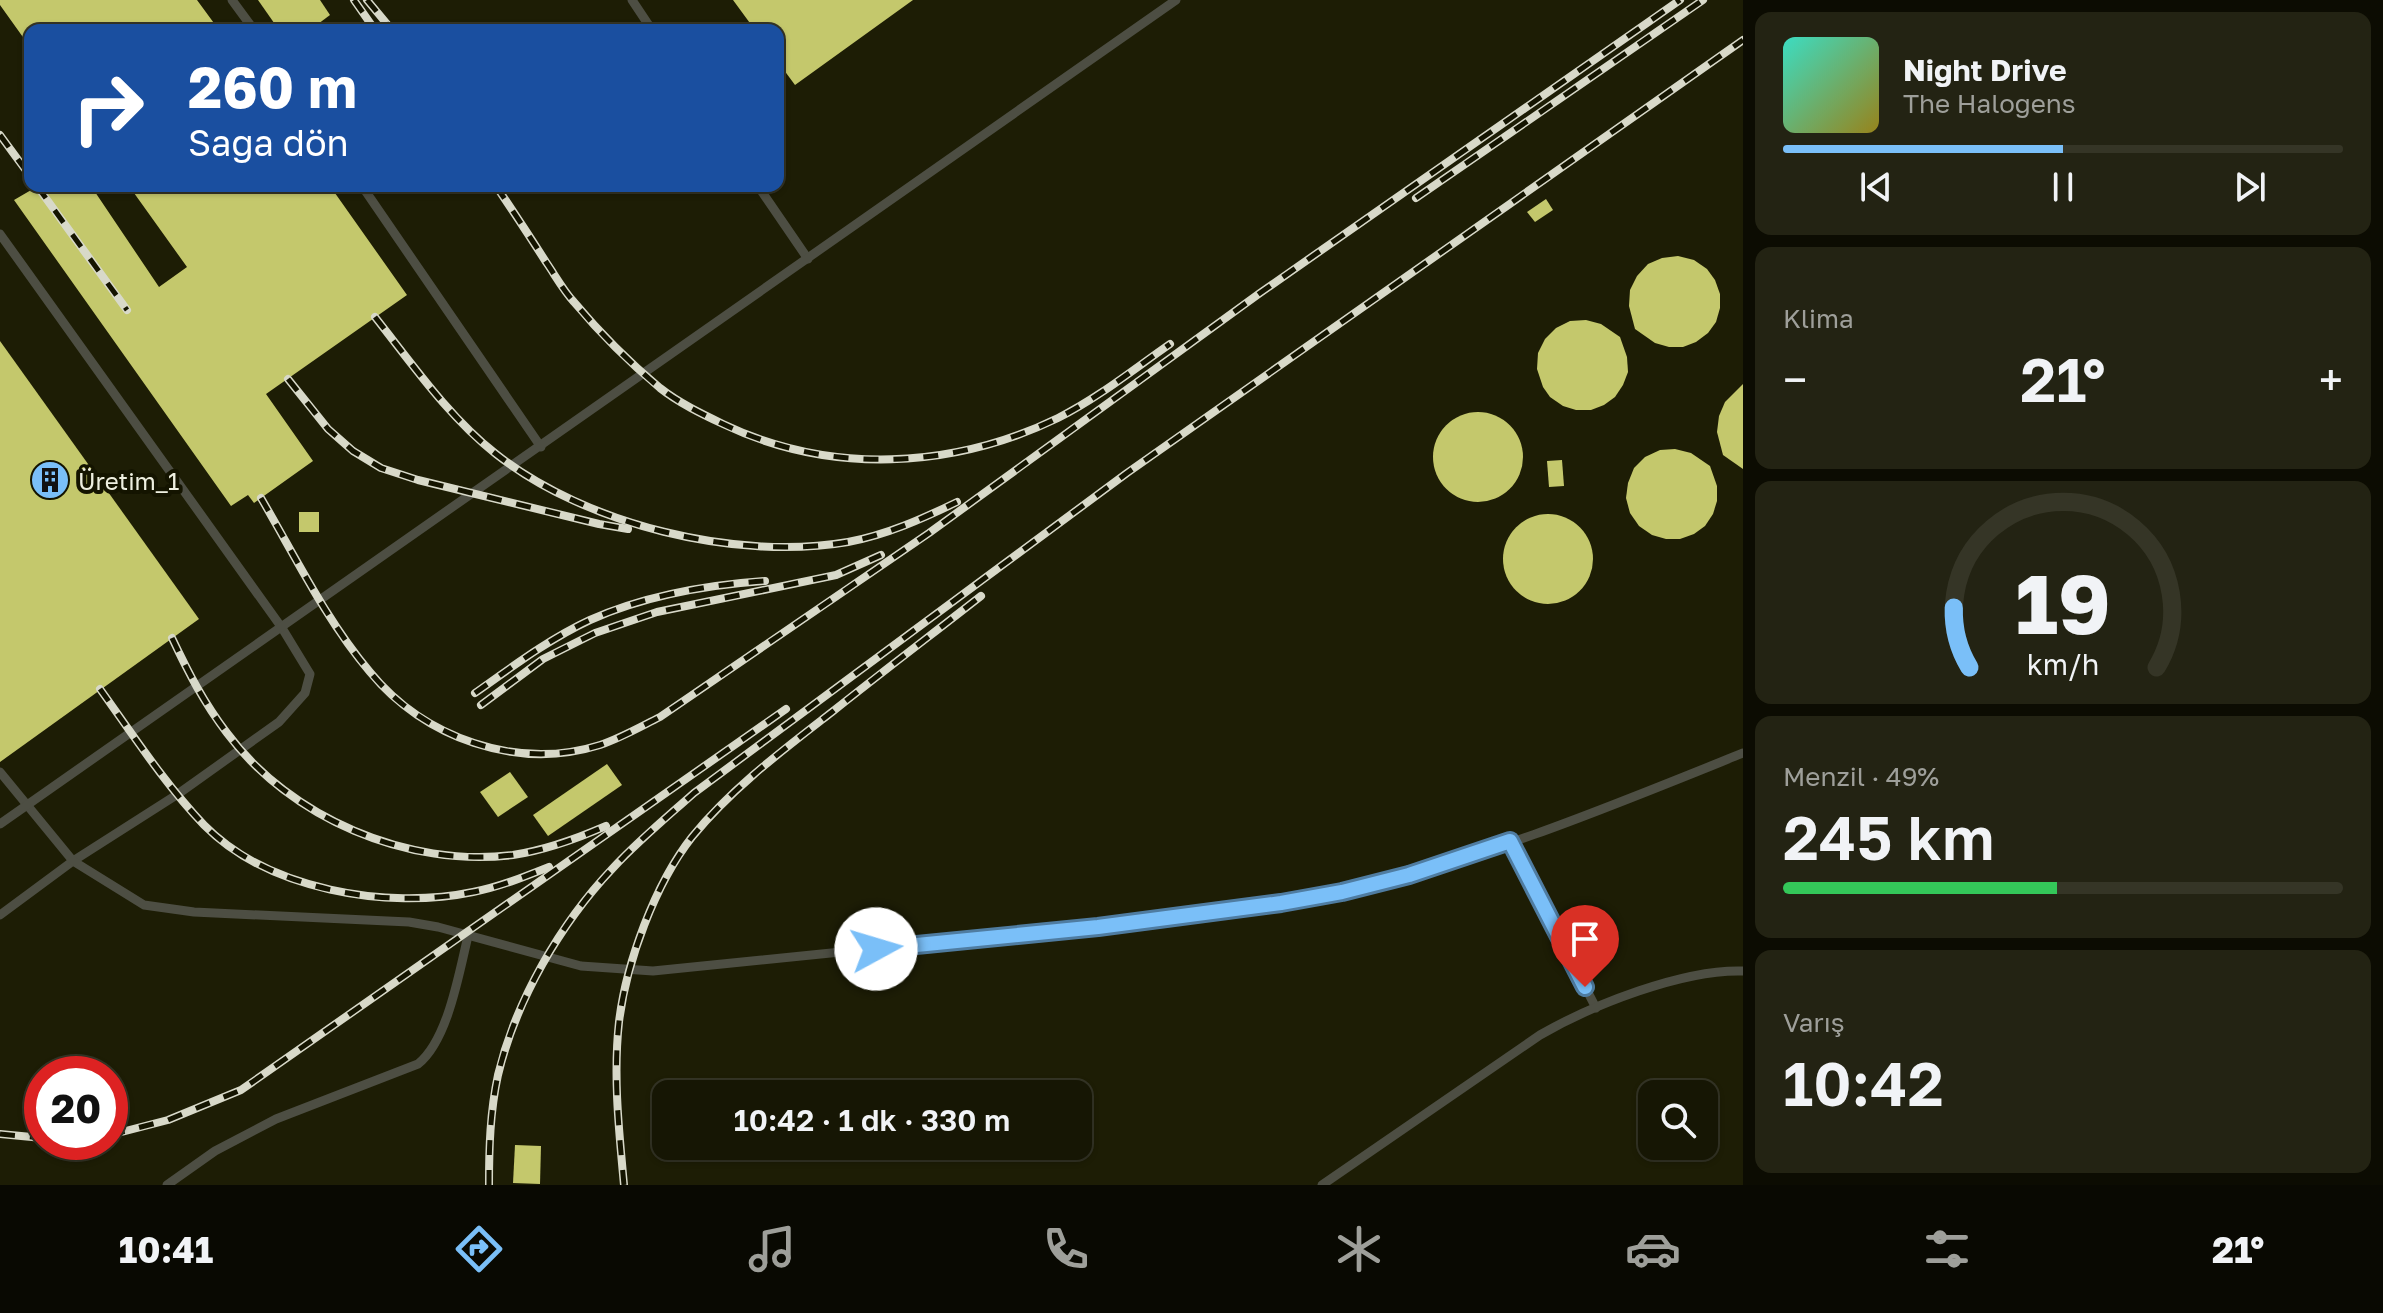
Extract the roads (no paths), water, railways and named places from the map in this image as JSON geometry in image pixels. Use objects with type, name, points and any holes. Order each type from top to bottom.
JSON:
[{"type":"lane","points":[[232,0],[250,24]]},
{"type":"lane","points":[[632,0],[648,24]]},
{"type":"lane","points":[[0,824],[1175,0]]},
{"type":"lane","points":[[366,192],[541,447]]},
{"type":"lane","points":[[762,192],[808,259]]},
{"type":"lane","points":[[0,234],[282,628],[310,674],[305,693],[279,722],[178,794],[73,861],[0,915]]},
{"type":"lane","points":[[0,772],[73,861],[144,905],[194,912],[409,922],[581,966],[653,971],[1098,927],[1342,892],[1409,875],[1510,841],[1743,753]]},
{"type":"lane","points":[[1510,841],[1596,1008]]},
{"type":"lane","points":[[167,1185],[215,1151],[276,1119],[418,1064],[429,1056],[453,996],[468,936]]},
{"type":"lane","points":[[1322,1185],[1565,1020],[1686,975],[1718,970],[1743,971]]},
{"type":"railway","points":[[354,0],[371,24]]},
{"type":"railway","points":[[367,0],[387,24]]},
{"type":"railway","points":[[261,498],[354,652],[392,695],[417,715],[474,743],[505,751],[537,754],[569,752],[600,745],[660,717],[929,533],[1260,293],[1680,0]]},
{"type":"railway","points":[[1416,198],[1703,0]]},
{"type":"railway","points":[[489,1185],[490,1130],[498,1075],[528,991],[575,913],[642,839],[694,793],[1127,473],[1743,40]]},
{"type":"railway","points":[[0,135],[24,168]]},
{"type":"railway","points":[[41,192],[127,310]]},
{"type":"railway","points":[[500,192],[570,297],[604,336],[648,378],[675,399],[723,424],[806,452],[848,458],[891,459],[934,456],[976,448],[1018,435],[1073,410],[1170,344]]},
{"type":"railway","points":[[375,317],[447,407],[496,454],[532,479],[617,518],[664,532],[711,541],[804,547],[876,535],[957,502]]},
{"type":"railway","points":[[288,379],[328,429],[353,451],[381,468],[418,480],[628,529]]},
{"type":"railway","points":[[481,705],[543,659],[595,633],[657,612],[836,575],[881,555]]},
{"type":"railway","points":[[475,693],[531,654],[590,620],[632,604],[676,593],[765,581]]},
{"type":"railway","points":[[624,1185],[617,1083],[619,1022],[635,950],[666,877],[707,819],[759,770],[981,596]]},
{"type":"railway","points":[[172,638],[211,710],[253,763],[284,790],[354,831],[393,845],[473,857],[537,850],[606,826]]},
{"type":"railway","points":[[100,689],[163,776],[204,825],[230,847],[295,880],[367,896],[439,897],[492,887],[549,867]]},
{"type":"railway","points":[[128,1130],[168,1120],[241,1090],[786,709]]},
{"type":"railway","points":[[0,1134],[24,1136]]},
{"type":"place","name":"Üretim_1","points":[[50,480]]}]
